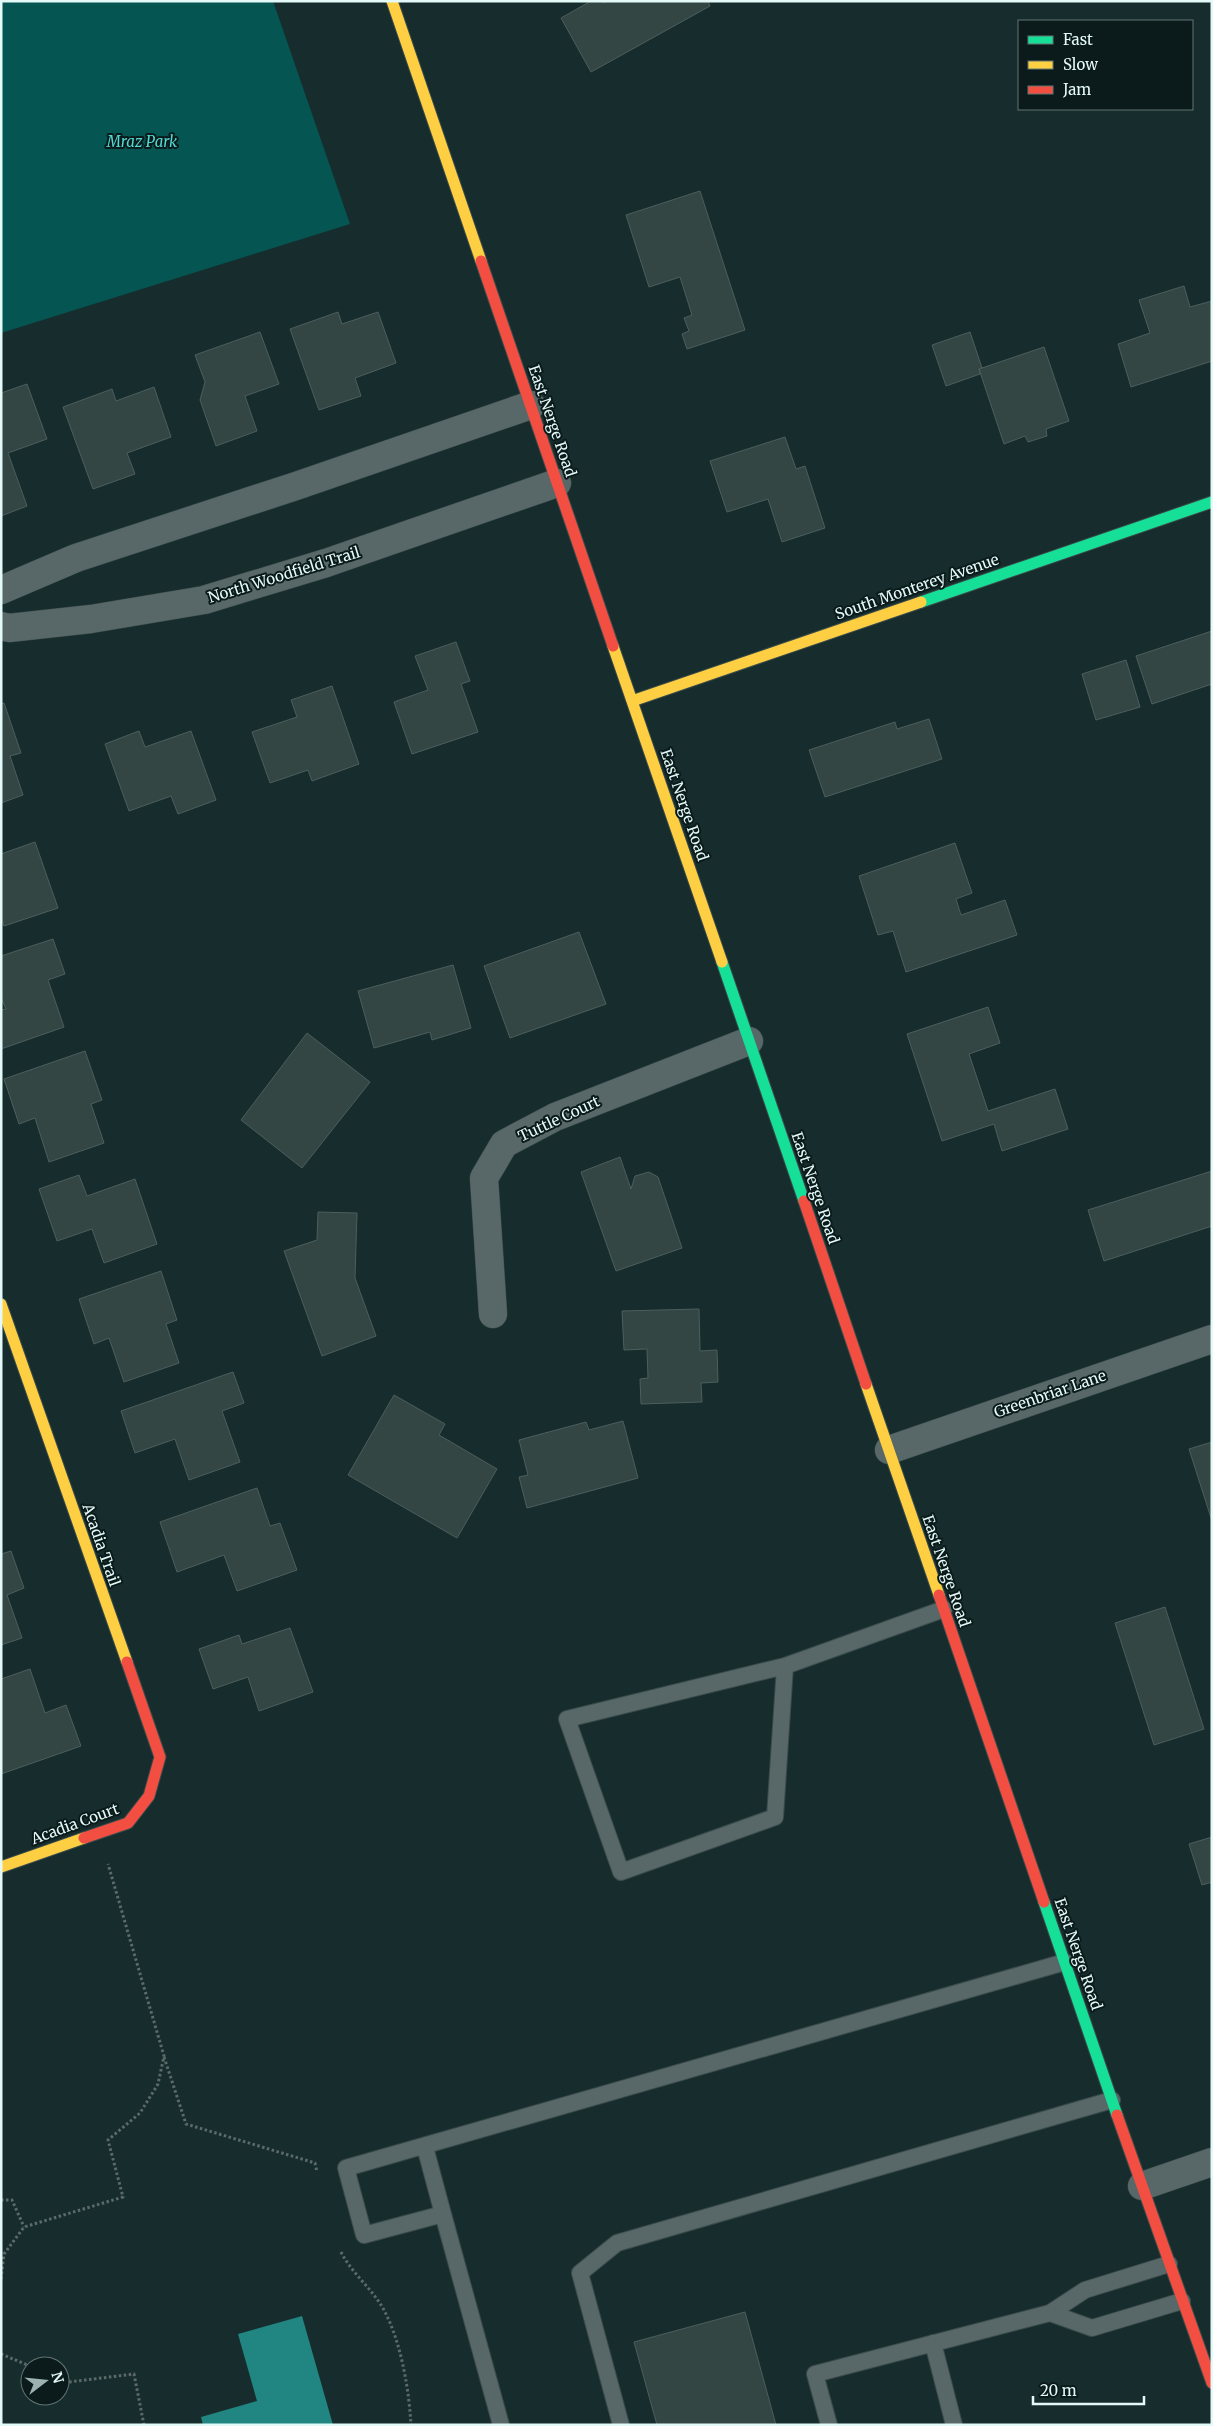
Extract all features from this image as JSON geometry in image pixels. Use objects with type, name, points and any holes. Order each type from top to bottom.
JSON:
[{"type":"main road","name":"East Nerge Road","points":[[392,1],[1112,2100],[1212,2383]]},
{"type":"main road","name":"South Monterey Avenue","points":[[632,701],[1212,502]]},
{"type":"main road","name":"Acadia Trail","points":[[1,1304],[160,1757],[149,1796]]},
{"type":"main road","name":"Acadia Court","points":[[1,1867],[128,1823],[149,1796]]},
{"type":"street","points":[[1,590],[76,558],[296,486],[531,404]]},
{"type":"street","name":"North Woodfield Trail","points":[[1,626],[9,628],[91,619],[204,600],[326,563],[558,483]]},
{"type":"street","name":"Tuttle Court","points":[[493,1314],[484,1178],[504,1144],[555,1117],[749,1041]]},
{"type":"street","name":"Greenbriar Lane","points":[[889,1450],[1212,1339]]},
{"type":"street","points":[[1142,2186],[1212,2162]]},
{"type":"lane","points":[[785,1666],[775,1817],[622,1872],[567,1719],[785,1666],[944,1610]]},
{"type":"lane","points":[[443,2214],[364,2235],[346,2168],[425,2147],[1065,1962]]},
{"type":"lane","points":[[621,2425],[580,2273],[617,2243],[1112,2100]]},
{"type":"lane","points":[[425,2147],[501,2425]]},
{"type":"lane","points":[[829,2425],[815,2374],[1050,2313],[1085,2290],[1169,2264]]},
{"type":"lane","points":[[1050,2313],[1092,2328],[1182,2301]]},
{"type":"lane","points":[[933,2343],[954,2425]]},
{"type":"path","points":[[99,1833],[164,2056],[186,2124],[314,2163],[320,2181]]},
{"type":"path","points":[[1,2279],[4,2254],[24,2227],[123,2197],[108,2140],[140,2113],[158,2084],[164,2056]]},
{"type":"path","points":[[1,2200],[12,2200],[24,2227]]},
{"type":"path","points":[[339,2245],[341,2254],[384,2311],[395,2338],[410,2396],[411,2425]]},
{"type":"path","points":[[1,2354],[20,2362]]},
{"type":"path","points":[[70,2382],[134,2374],[144,2425]]},
{"type":"green space","name":"Mraz Park","points":[[1,1],[273,1],[350,224],[1,333]]},
{"type":"shaded area","points":[[302,2316],[333,2425],[203,2425],[201,2417],[257,2401],[238,2334]]},
{"type":"building","points":[[591,1],[602,1],[603,3],[607,1],[708,1],[710,6],[591,72],[561,18]]},
{"type":"building","points":[[700,191],[745,330],[687,349],[682,334],[689,331],[684,318],[692,315],[680,277],[649,287],[626,215]]},
{"type":"building","points":[[1184,286],[1190,307],[1212,301],[1212,361],[1131,387],[1118,344],[1150,333],[1139,300]]},
{"type":"building","points":[[338,312],[342,324],[378,312],[396,363],[355,378],[361,396],[319,410],[290,329]]},
{"type":"building","points":[[260,332],[279,384],[245,396],[257,431],[216,446],[200,400],[205,382],[195,355]]},
{"type":"building","points":[[970,332],[982,368],[979,369],[980,374],[946,386],[932,345]]},
{"type":"building","points":[[1044,347],[1069,421],[1046,429],[1047,436],[1028,442],[1025,436],[1004,444],[979,369]]},
{"type":"building","points":[[27,384],[47,439],[8,453],[27,506],[1,516],[1,393]]},
{"type":"building","points":[[154,387],[171,437],[127,453],[135,474],[93,489],[63,407],[112,389],[116,401]]},
{"type":"building","points":[[785,437],[796,469],[805,466],[825,528],[782,542],[768,499],[727,512],[710,461]]},
{"type":"building","points":[[1212,631],[1212,684],[1152,704],[1136,656]]},
{"type":"building","points":[[456,642],[470,681],[461,684],[478,732],[412,754],[394,702],[428,690],[415,656]]},
{"type":"building","points":[[1126,660],[1140,707],[1096,720],[1082,674]]},
{"type":"building","points":[[332,686],[359,764],[312,781],[308,770],[270,783],[252,732],[297,717],[291,700]]},
{"type":"building","points":[[4,703],[21,753],[10,756],[23,795],[1,803],[1,704]]},
{"type":"building","points":[[929,719],[942,759],[825,797],[809,750],[895,722],[897,729]]},
{"type":"building","points":[[139,731],[145,747],[191,731],[216,800],[178,814],[171,796],[129,811],[105,744]]},
{"type":"building","points":[[35,842],[58,908],[4,926],[1,918],[1,854]]},
{"type":"building","points":[[955,843],[972,893],[956,899],[961,915],[1005,900],[1017,935],[906,972],[893,931],[878,935],[859,876]]},
{"type":"building","points":[[579,932],[606,1004],[510,1038],[484,966]]},
{"type":"building","points":[[53,939],[65,974],[48,980],[64,1027],[1,1049],[1,1010],[6,1009],[1,998],[1,956]]},
{"type":"building","points":[[453,965],[471,1028],[432,1040],[430,1032],[374,1048],[358,991]]},
{"type":"building","points":[[988,1007],[1000,1043],[969,1054],[988,1111],[1055,1089],[1068,1129],[1002,1151],[994,1124],[942,1141],[907,1034]]},
{"type":"building","points":[[307,1033],[370,1082],[302,1168],[241,1120]]},
{"type":"building","points":[[85,1051],[102,1100],[91,1104],[104,1143],[49,1162],[35,1118],[19,1124],[4,1079]]},
{"type":"building","points":[[620,1157],[631,1189],[635,1176],[649,1172],[658,1177],[682,1248],[616,1271],[581,1172]]},
{"type":"building","points":[[1212,1171],[1212,1226],[1104,1261],[1088,1210]]},
{"type":"building","points":[[79,1175],[87,1196],[135,1179],[157,1244],[104,1263],[92,1229],[57,1241],[39,1189]]},
{"type":"building","points":[[318,1212],[357,1213],[355,1278],[376,1336],[322,1356],[284,1251],[317,1240]]},
{"type":"building","points":[[161,1271],[177,1320],[166,1324],[179,1363],[124,1382],[109,1338],[94,1344],[79,1299]]},
{"type":"building","points":[[699,1309],[700,1351],[717,1350],[718,1382],[701,1383],[702,1402],[641,1404],[640,1379],[648,1378],[647,1349],[624,1350],[622,1311]]},
{"type":"building","points":[[233,1372],[244,1403],[222,1411],[240,1462],[189,1480],[175,1439],[135,1453],[121,1411]]},
{"type":"building","points":[[394,1395],[445,1424],[439,1435],[497,1469],[457,1538],[348,1475]]},
{"type":"building","points":[[623,1421],[638,1478],[527,1508],[519,1477],[528,1475],[519,1440],[586,1422],[589,1430]]},
{"type":"building","points":[[1212,1442],[1212,1521],[1189,1449]]},
{"type":"building","points":[[257,1488],[270,1526],[280,1523],[297,1570],[237,1591],[224,1555],[177,1572],[160,1522]]},
{"type":"building","points":[[11,1551],[24,1588],[7,1595],[22,1638],[1,1645],[1,1554]]},
{"type":"building","points":[[1165,1607],[1204,1729],[1154,1745],[1115,1623]]},
{"type":"building","points":[[290,1628],[313,1692],[259,1711],[248,1677],[213,1689],[199,1649],[239,1635],[242,1644]]},
{"type":"building","points":[[30,1669],[45,1713],[66,1705],[81,1746],[1,1774],[1,1679]]},
{"type":"building","points":[[1212,1837],[1212,1882],[1202,1885],[1189,1844]]},
{"type":"building","points":[[745,2312],[776,2425],[657,2425],[634,2342]]},
{"type":"traffic: fast","points":[[921,602],[1212,502]]},
{"type":"traffic: fast","points":[[722,962],[804,1201]]},
{"type":"traffic: fast","points":[[1044,1902],[1117,2115]]},
{"type":"traffic: slow","points":[[392,1],[481,261]]},
{"type":"traffic: slow","points":[[632,701],[921,602]]},
{"type":"traffic: slow","points":[[613,646],[722,962]]},
{"type":"traffic: slow","points":[[1,1304],[127,1662]]},
{"type":"traffic: slow","points":[[866,1384],[939,1595]]},
{"type":"traffic: slow","points":[[1,1867],[84,1838]]},
{"type":"traffic: jam","points":[[481,261],[613,646]]},
{"type":"traffic: jam","points":[[804,1201],[866,1384]]},
{"type":"traffic: jam","points":[[939,1595],[1044,1902]]},
{"type":"traffic: jam","points":[[84,1838],[128,1823],[149,1796],[160,1757],[127,1662]]},
{"type":"traffic: jam","points":[[1117,2115],[1212,2383]]}]
